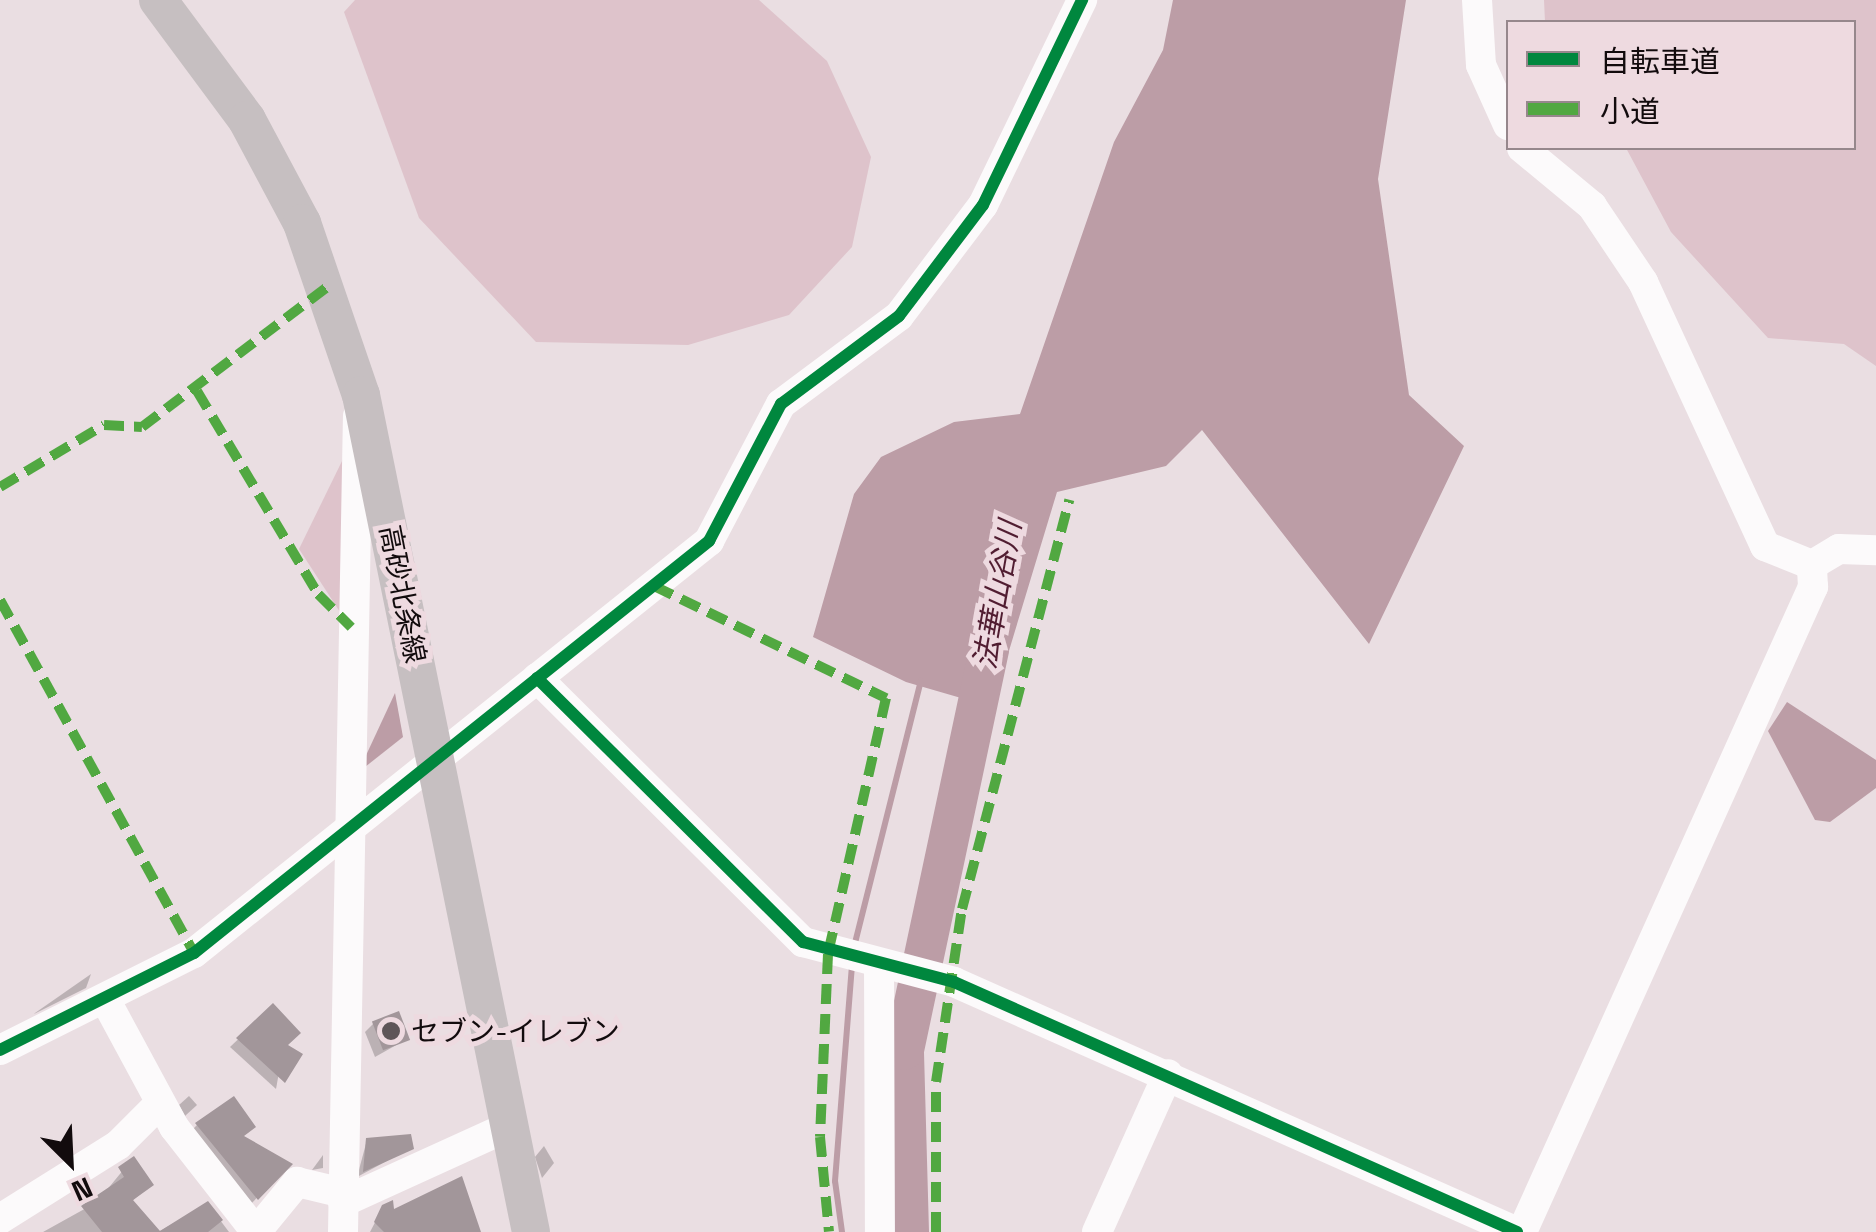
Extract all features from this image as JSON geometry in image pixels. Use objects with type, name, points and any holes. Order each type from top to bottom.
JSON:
[{"type":"main road","name":"高砂北条線","points":[[158,0],[247,120],[302,223],[361,395],[531,1232]]},
{"type":"street","points":[[0,1050],[106,1001],[194,954],[350,825],[709,541],[781,404],[899,316],[931,280],[983,204],[1082,0]]},
{"type":"street","points":[[1478,0],[1481,65],[1506,121]]},
{"type":"street","points":[[1524,150],[1592,206],[1643,282],[1765,546],[1812,565]]},
{"type":"street","points":[[343,1209],[352,464],[361,395]]},
{"type":"street","points":[[1812,565],[1839,550],[1876,550]]},
{"type":"street","points":[[537,678],[804,942],[858,961],[954,982],[1520,1232],[1813,586],[1812,565]]},
{"type":"street","points":[[858,961],[880,1232]]},
{"type":"street","points":[[106,1001],[160,1103],[256,1232],[297,1182],[343,1209]]},
{"type":"street","points":[[1098,1232],[1168,1074]]},
{"type":"street","points":[[0,1219],[118,1146],[160,1103]]},
{"type":"street","points":[[343,1209],[510,1126]]},
{"type":"shaded area","points":[[355,0],[759,0],[827,61],[871,157],[852,247],[789,315],[688,345],[536,342],[419,218],[344,12]]},
{"type":"shaded area","points":[[1544,0],[1876,0],[1876,366],[1844,344],[1768,338],[1671,232],[1627,150],[1856,150],[1856,20],[1545,20]]},
{"type":"shaded area","points":[[343,459],[340,612],[299,549]]},
{"type":"water","name":"法華山谷川","points":[[1173,0],[1406,0],[1378,179],[1409,395],[1464,446],[1369,644],[1202,430],[1166,466],[1057,492],[992,707],[906,682],[813,637],[854,494],[881,457],[954,422],[1020,414],[1114,142],[1163,50]]},
{"type":"water","points":[[395,693],[403,737],[365,767],[362,764]]},
{"type":"water","points":[[1787,702],[1876,760],[1876,788],[1830,822],[1815,820],[1768,731]]},
{"type":"building","points":[[273,1003],[301,1033],[288,1045],[303,1054],[285,1083],[236,1038]]},
{"type":"building","name":"セブン-イレブン","points":[[399,1011],[410,1040],[383,1050],[372,1021]]},
{"type":"building","points":[[234,1096],[256,1127],[244,1136],[293,1164],[258,1200],[195,1123]]},
{"type":"building","points":[[411,1134],[414,1149],[363,1172],[366,1138]]},
{"type":"building","points":[[134,1156],[154,1185],[133,1200],[160,1231],[208,1201],[223,1220],[208,1232],[102,1232],[81,1206],[124,1177],[118,1167]]},
{"type":"building","points":[[462,1176],[481,1232],[384,1232],[374,1222],[382,1205],[393,1200],[394,1209]]},
{"type":"waterway","name":"法華山谷川","points":[[909,1232],[904,1050],[989,650]]},
{"type":"waterway","points":[[854,947],[921,680]]},
{"type":"waterway","points":[[842,1232],[835,1181],[852,964]]},
{"type":"marked path","points":[[0,487],[104,425],[142,427],[326,288]]},
{"type":"marked path","points":[[197,391],[318,594],[351,627]]},
{"type":"marked path","points":[[936,1232],[936,1082],[962,909],[1069,500]]},
{"type":"marked path","points":[[654,586],[886,698],[828,954],[820,1137],[829,1232]]},
{"type":"marked path","points":[[0,600],[194,953]]},
{"type":"cycle path","points":[[0,1050],[194,953],[709,541],[781,404],[899,316],[983,205],[1082,0]]},
{"type":"cycle path","points":[[537,678],[803,942],[954,982],[1517,1232]]},
{"type":"place","name":"セブン-イレブン","points":[[391,1031]]}]
